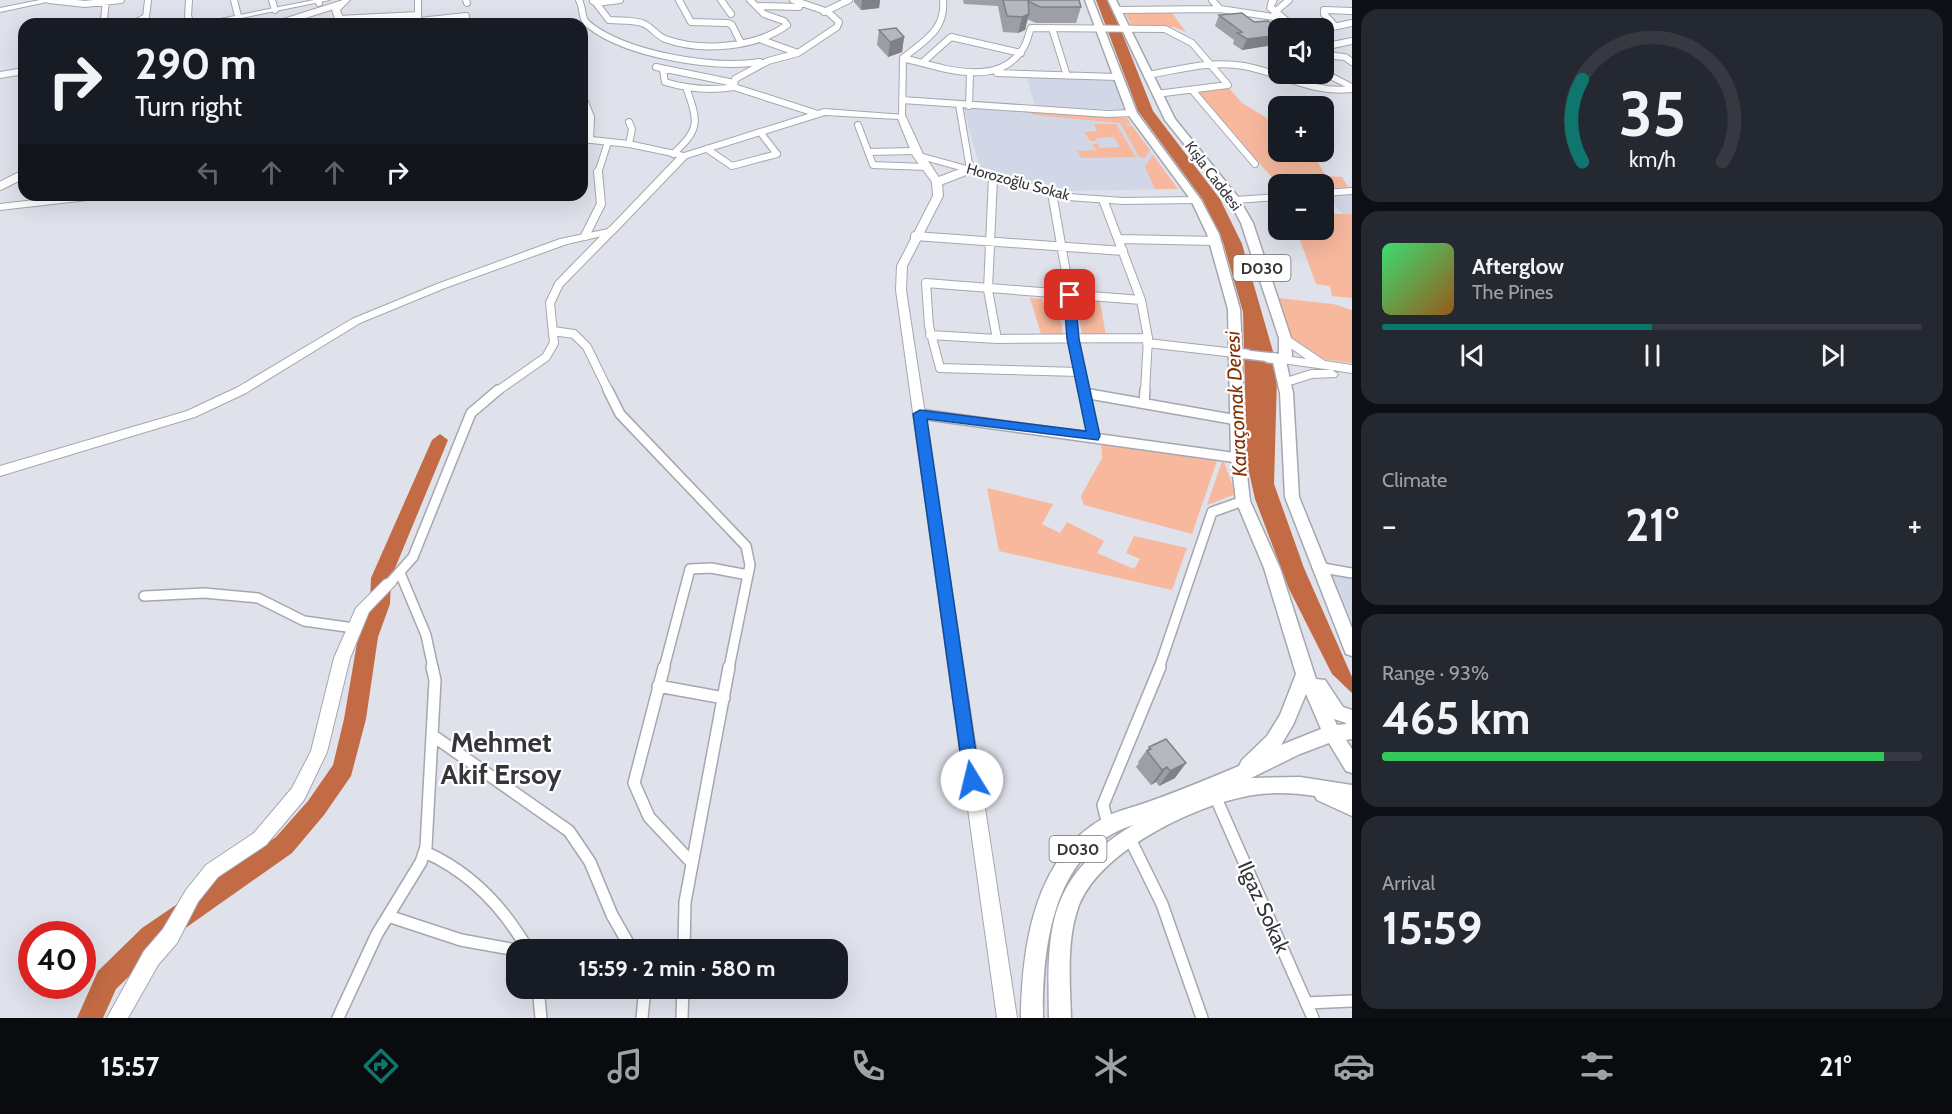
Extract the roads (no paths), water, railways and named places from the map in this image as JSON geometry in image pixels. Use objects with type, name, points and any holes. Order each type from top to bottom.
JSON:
[{"type":"main road","points":[[1089,0],[1102,27],[1117,77],[1132,113],[1196,200],[1215,241],[1234,309],[1239,353],[1238,458],[1244,501],[1272,568],[1305,674],[1332,734],[1352,765]]},
{"type":"main road","name":"Kışla Caddesi","points":[[1112,0],[1146,75],[1170,120],[1235,200],[1247,223],[1285,338]]},
{"type":"main road","points":[[1239,353],[1276,359],[1285,356],[1285,338]]},
{"type":"main road","points":[[1276,359],[1287,382],[1288,479],[1292,497],[1317,567],[1351,645]]},
{"type":"main road","points":[[1291,629],[1330,704],[1337,712],[1352,718]]},
{"type":"main road","points":[[1239,775],[1279,732],[1287,719],[1305,674]]},
{"type":"main road","points":[[1239,775],[1332,734],[1352,731]]},
{"type":"main road","name":"D030","points":[[1032,1018],[1036,944],[1055,884],[1068,861],[1087,840],[1108,825],[1239,775]]},
{"type":"main road","points":[[1060,1018],[1061,937],[1072,897],[1087,871],[1128,836],[1215,796],[1249,786],[1287,784],[1352,794]]},
{"type":"main road","points":[[1308,787],[1352,807]]},
{"type":"street","points":[[0,10],[51,0],[86,4],[121,0]]},
{"type":"street","points":[[143,18],[146,16],[148,0]]},
{"type":"street","points":[[189,0],[189,18]]},
{"type":"street","points":[[234,0],[238,16]]},
{"type":"street","points":[[272,0],[275,10]]},
{"type":"street","points":[[417,18],[418,0]]},
{"type":"street","points":[[579,0],[584,18]]},
{"type":"street","points":[[594,1],[620,0]]},
{"type":"street","points":[[679,0],[691,22],[728,23],[732,25],[741,44]]},
{"type":"street","points":[[721,0],[732,14]]},
{"type":"street","points":[[594,1],[609,20],[643,23],[668,39],[715,45],[762,40],[787,25],[784,21],[764,14],[750,0]]},
{"type":"street","points":[[795,1],[805,0]]},
{"type":"street","points":[[757,6],[788,5],[828,12],[849,0]]},
{"type":"street","points":[[903,57],[942,26],[946,15],[943,0]]},
{"type":"street","points":[[1146,0],[1152,10]]},
{"type":"street","points":[[1212,0],[1220,9]]},
{"type":"street","points":[[1273,0],[1270,7],[1282,18]]},
{"type":"street","points":[[1118,10],[1220,9],[1266,16],[1278,15],[1289,0]]},
{"type":"street","points":[[104,18],[106,1]]},
{"type":"street","points":[[588,24],[608,36],[659,56],[739,65],[768,61],[798,53],[837,27],[839,22],[828,12],[795,1]]},
{"type":"street","points":[[228,18],[343,2]]},
{"type":"street","points":[[340,18],[336,10],[343,2]]},
{"type":"street","points":[[1328,3],[1334,9]]},
{"type":"street","points":[[320,4],[338,18]]},
{"type":"street","points":[[290,18],[320,4]]},
{"type":"street","points":[[1352,11],[1334,9],[1323,11],[1335,26],[1352,23]]},
{"type":"street","points":[[442,18],[466,16]]},
{"type":"street","points":[[903,57],[970,73],[982,72],[1005,68],[1029,40],[1031,28],[1102,27],[1176,31],[1217,66],[1228,85],[1156,94]]},
{"type":"street","points":[[1052,28],[1067,76]]},
{"type":"street","points":[[923,62],[951,37],[1021,52]]},
{"type":"street","points":[[762,40],[798,53]]},
{"type":"street","points":[[1334,45],[1352,41]]},
{"type":"street","points":[[1334,56],[1345,57],[1352,62]]},
{"type":"street","points":[[903,57],[902,117],[917,153],[937,182],[938,196],[915,236],[902,266],[901,290],[1007,1018]]},
{"type":"street","points":[[734,85],[735,79],[768,61]]},
{"type":"street","points":[[1146,75],[1217,66],[1246,67],[1322,90],[1340,91],[1352,88]]},
{"type":"street","points":[[656,68],[734,85],[818,114]]},
{"type":"street","points":[[663,70],[665,82],[687,90],[718,90],[734,85]]},
{"type":"street","points":[[0,75],[18,72]]},
{"type":"street","points":[[982,72],[1117,77]]},
{"type":"street","points":[[969,106],[970,73]]},
{"type":"street","points":[[1334,78],[1352,88]]},
{"type":"street","points":[[117,1018],[151,958],[173,929],[192,896],[212,871],[260,839],[298,794],[319,752],[342,658],[363,608],[395,579],[413,556],[471,414],[488,397],[546,357],[554,343],[550,303],[559,284],[611,231],[691,137],[697,117],[687,90]]},
{"type":"street","points":[[1192,90],[1254,164]]},
{"type":"street","points":[[902,100],[969,106],[1132,113]]},
{"type":"street","points":[[588,103],[593,134],[588,138]]},
{"type":"street","points":[[937,182],[970,169],[959,105]]},
{"type":"street","points":[[588,139],[629,144],[678,155],[707,149],[824,112],[902,117]]},
{"type":"street","points":[[629,122],[632,129],[629,144]]},
{"type":"street","points":[[858,125],[873,165],[877,167],[926,166]]},
{"type":"street","points":[[707,149],[732,166],[777,154],[760,132]]},
{"type":"street","points":[[585,236],[601,204],[598,173],[608,142]]},
{"type":"street","points":[[868,152],[917,153]]},
{"type":"street","name":"Horozoğlu Sokak","points":[[917,153],[1052,194],[1104,202],[1196,200]]},
{"type":"street","points":[[0,186],[18,177]]},
{"type":"street","points":[[993,177],[988,290],[997,339]]},
{"type":"street","points":[[1334,192],[1352,191]]},
{"type":"street","points":[[1052,194],[1070,295],[1073,339],[1093,436]]},
{"type":"street","points":[[1235,200],[1268,198]]},
{"type":"street","points":[[0,207],[52,201]]},
{"type":"street","points":[[1104,202],[1141,300],[1148,341],[1144,403]]},
{"type":"street","points":[[0,471],[191,414],[242,390],[356,321],[441,286],[585,236],[611,231]]},
{"type":"street","points":[[915,236],[1123,251]]},
{"type":"street","points":[[1119,238],[1215,241]]},
{"type":"street","points":[[1079,372],[940,368],[930,335],[926,308],[926,283],[988,290],[1141,300]]},
{"type":"street","points":[[553,331],[574,334],[587,347],[620,414],[746,546],[749,555],[748,575],[685,902],[684,939]]},
{"type":"street","points":[[930,335],[997,339],[1148,341],[1239,353]]},
{"type":"street","points":[[1285,338],[1324,366]]},
{"type":"street","points":[[1276,359],[1352,369]]},
{"type":"street","points":[[1287,382],[1311,374],[1352,376]]},
{"type":"street","points":[[1084,393],[1237,420]]},
{"type":"street","points":[[920,414],[1093,436],[1238,458]]},
{"type":"street","points":[[1108,825],[1103,805],[1163,660],[1212,512],[1244,501]]},
{"type":"street","points":[[1317,567],[1352,573]]},
{"type":"street","points":[[692,863],[657,830],[637,796],[634,783],[690,569],[711,568],[748,575]]},
{"type":"street","points":[[338,1018],[388,916],[421,862],[424,852],[435,680],[432,656],[419,616],[395,579]]},
{"type":"street","points":[[144,596],[204,593],[258,598],[304,621],[354,628]]},
{"type":"street","points":[[658,686],[724,698]]},
{"type":"street","points":[[432,735],[514,795],[569,831],[590,862],[612,915],[626,939]]},
{"type":"street","name":"Ilgaz Sokak","points":[[1215,796],[1313,1018]]},
{"type":"street","points":[[1128,836],[1162,904],[1202,1018]]},
{"type":"street","points":[[424,852],[444,858],[475,884],[508,921],[520,939]]},
{"type":"street","points":[[388,916],[461,940],[506,948]]},
{"type":"street","points":[[539,999],[541,1018]]},
{"type":"street","points":[[642,1018],[644,999]]},
{"type":"street","points":[[682,1018],[683,999]]},
{"type":"street","points":[[1306,1003],[1352,1000]]},
{"type":"waterway","points":[[90,1018],[107,980],[151,937],[284,845],[316,808],[343,769],[355,719],[368,637],[380,604],[381,578],[440,440]]},
{"type":"district","name":"Mehmet Akif Ersoy","points":[[501,758]]},
{"type":"water label","name":"Karaçomak Deresi","points":[[1236,404]]}]
